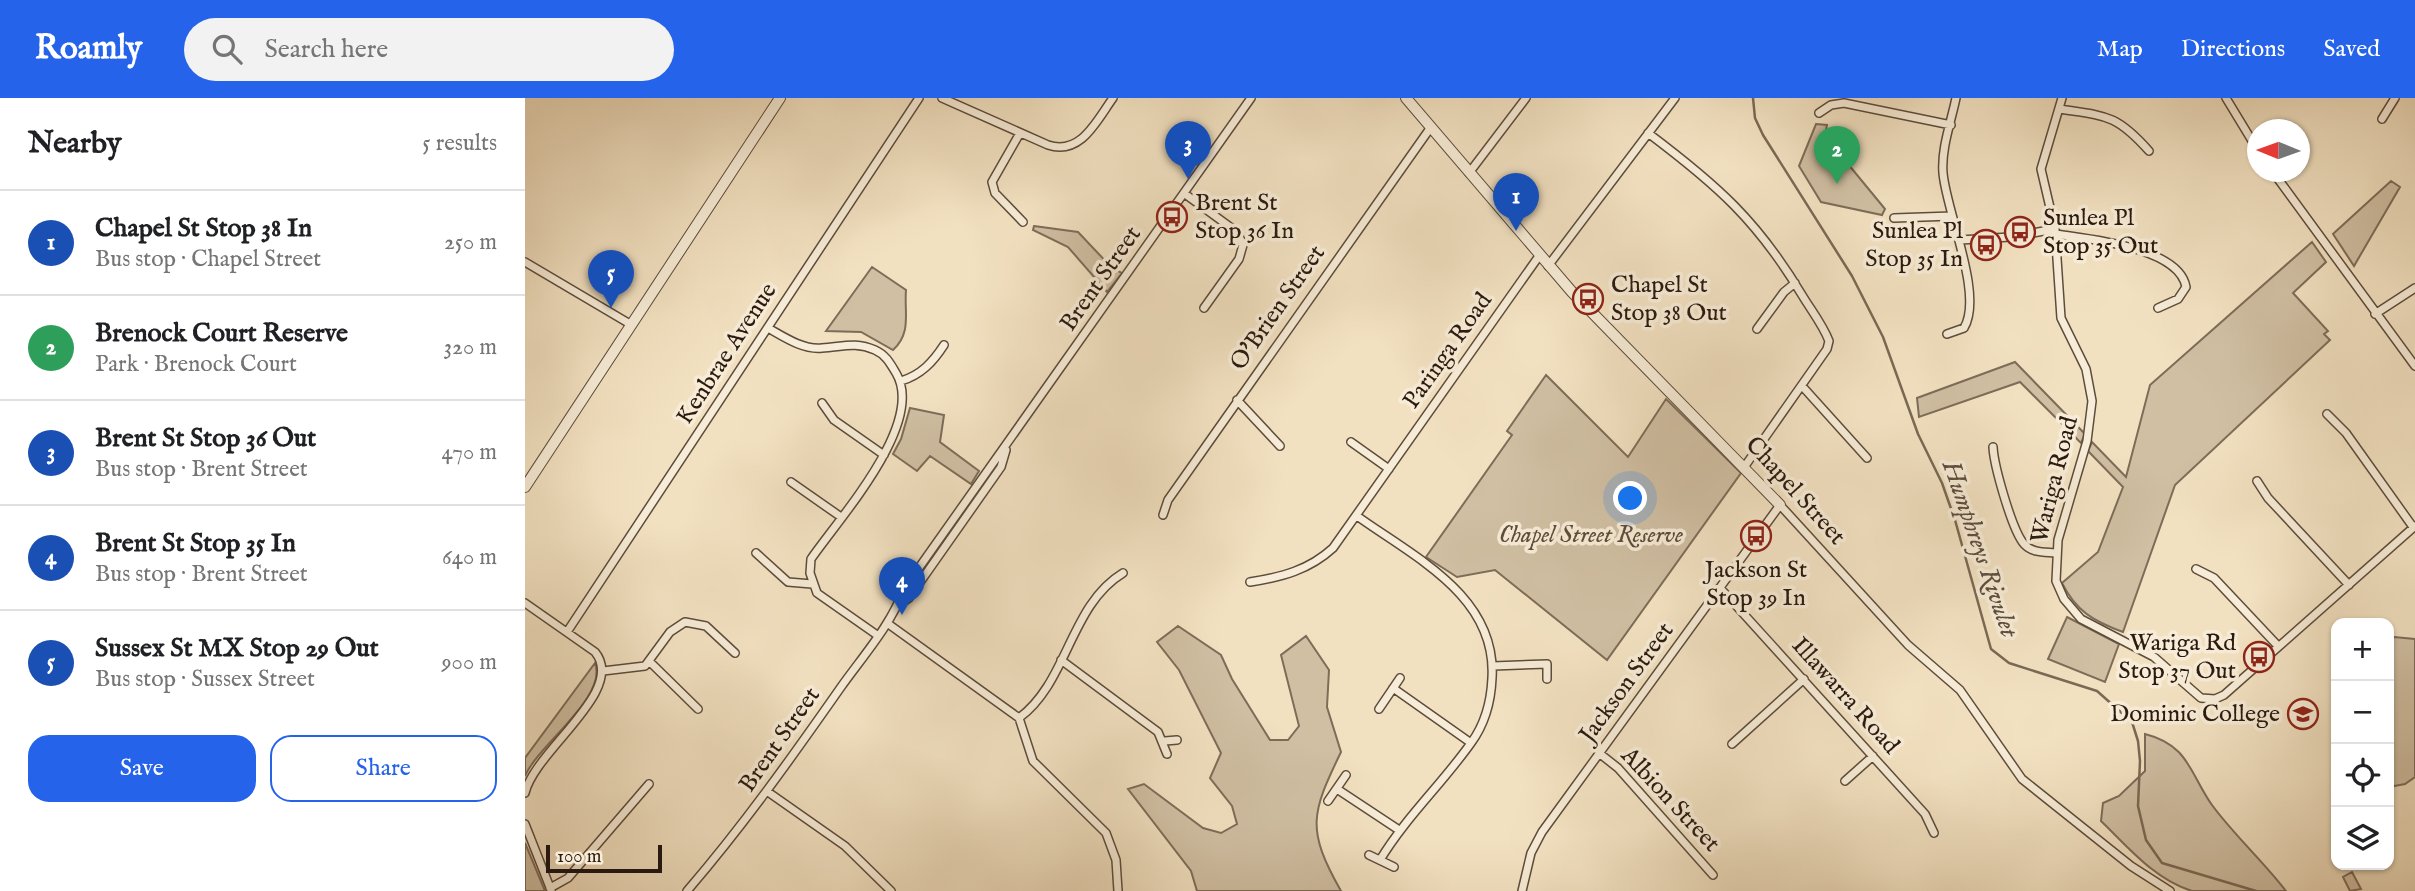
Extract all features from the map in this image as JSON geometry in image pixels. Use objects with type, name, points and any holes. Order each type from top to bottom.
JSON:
[{"type":"street","points":[[525,486],[780,98]]},
{"type":"street","name":"Kenbrae Avenue","points":[[567,632],[919,98]]},
{"type":"street","points":[[941,98],[1054,147],[1075,144],[1087,135],[1114,98]]},
{"type":"street","name":"Brent Street","points":[[687,891],[739,832],[768,792],[887,623],[898,606],[904,589],[994,461],[1006,449],[1251,98]]},
{"type":"street","name":"Chapel Street","points":[[1406,98],[1548,266],[1745,466],[1908,645],[1960,690],[2022,779],[2165,890]]},
{"type":"street","points":[[1469,173],[1526,98]]},
{"type":"street","points":[[1548,266],[1675,98]]},
{"type":"street","points":[[1947,334],[1964,328],[1968,316],[1967,278],[1943,165],[1956,98]]},
{"type":"street","name":"Wariga Road","points":[[2062,98],[2041,162],[2055,232],[2061,318],[2086,369],[2092,401],[2087,441],[2055,554],[2056,581],[2075,614],[2154,657],[2201,698],[2215,699],[2224,695],[2414,526]]},
{"type":"street","points":[[2226,98],[2247,133]]},
{"type":"street","points":[[2382,119],[2395,98]]},
{"type":"street","points":[[1819,113],[1831,105],[1844,103],[1951,125]]},
{"type":"street","points":[[2059,109],[2114,118],[2149,150]]},
{"type":"street","name":"O'Brien Street","points":[[1163,515],[1168,500],[1237,400],[1431,127]]},
{"type":"street","points":[[1020,133],[992,182],[995,193],[1023,222]]},
{"type":"street","points":[[1648,133],[1729,197],[1772,246],[1829,344],[1745,466]]},
{"type":"street","points":[[2280,182],[2415,366]]},
{"type":"street","points":[[1185,194],[1237,232],[1243,245],[1239,259],[1204,308]]},
{"type":"street","points":[[1894,218],[1952,216]]},
{"type":"street","points":[[1960,240],[2055,232],[2140,250],[2169,264],[2182,277],[2186,287],[2178,299],[2158,308]]},
{"type":"street","name":"Paringa Road","points":[[1250,582],[1286,575],[1314,563],[1333,548],[1539,256]]},
{"type":"street","points":[[526,265],[631,324]]},
{"type":"street","points":[[1757,329],[1784,292],[1795,283]]},
{"type":"street","points":[[2375,314],[2415,288]]},
{"type":"street","points":[[768,328],[807,347],[821,348],[849,343],[878,351],[888,359],[901,381],[901,420],[895,438],[811,559],[812,584],[817,593],[877,635]]},
{"type":"street","points":[[901,381],[915,377],[929,365],[944,345]]},
{"type":"street","points":[[1802,386],[1867,458]]},
{"type":"street","points":[[1237,400],[1280,446]]},
{"type":"street","points":[[822,403],[834,419],[884,455]]},
{"type":"street","points":[[2327,414],[2346,433],[2414,526]]},
{"type":"street","points":[[1351,442],[1389,469]]},
{"type":"street","points":[[1993,447],[1995,468],[2020,537],[2033,550],[2055,554]]},
{"type":"street","points":[[2257,481],[2268,498],[2349,585]]},
{"type":"street","points":[[790,482],[841,517]]},
{"type":"street","name":"Jackson Street","points":[[1522,891],[1536,842],[1780,505]]},
{"type":"street","points":[[1357,516],[1462,594],[1484,628],[1493,666],[1487,712],[1471,743],[1399,830],[1380,860]]},
{"type":"street","points":[[757,553],[788,582],[812,584]]},
{"type":"street","points":[[2196,569],[2214,578],[2279,646]]},
{"type":"street","points":[[1019,718],[1029,709],[1061,660],[1099,594],[1122,573]]},
{"type":"street","name":"Illawarra Road","points":[[1721,589],[1925,814],[1934,833]]},
{"type":"street","points":[[525,603],[595,652],[602,661],[603,671],[594,698],[541,760],[525,793]]},
{"type":"street","points":[[603,671],[638,669],[650,662],[670,632],[685,622],[706,626],[735,653]]},
{"type":"street","points":[[887,623],[1019,718],[1033,761],[1106,833],[1116,860],[1118,891]]},
{"type":"street","points":[[1061,660],[1140,716],[1164,741],[1167,754]]},
{"type":"street","points":[[1493,666],[1547,660],[1547,679]]},
{"type":"street","points":[[650,662],[698,709]]},
{"type":"street","points":[[1379,709],[1400,678]]},
{"type":"street","points":[[1732,744],[1804,679]]},
{"type":"street","points":[[1393,688],[1471,743]]},
{"type":"street","points":[[1164,741],[1177,740]]},
{"type":"street","name":"Albion Street","points":[[1599,753],[1618,768],[1713,874]]},
{"type":"street","points":[[1845,781],[1873,757]]},
{"type":"street","points":[[1328,801],[1346,775]]},
{"type":"street","points":[[525,824],[551,889],[568,878],[649,785]]},
{"type":"street","points":[[1337,789],[1399,830]]},
{"type":"street","points":[[768,792],[845,846],[891,891]]},
{"type":"street","points":[[1369,855],[1394,867]]},
{"type":"green space","points":[[1816,124],[1827,125],[1822,151],[1839,153],[1885,209],[1882,215],[1821,202],[1799,166]]},
{"type":"green space","points":[[2391,181],[2400,187],[2354,266],[2333,234]]},
{"type":"green space","points":[[1034,226],[1078,232],[1112,268],[1122,273],[1107,292],[1068,247],[1033,230]]},
{"type":"green space","points":[[2312,242],[2326,262],[2293,293],[2328,331],[2324,334],[2330,340],[2175,485],[2123,632],[2094,619],[2073,601],[2062,583],[2098,552],[2123,487],[2088,451],[2092,442],[2126,477],[2150,385]]},
{"type":"green space","points":[[872,267],[906,290],[905,329],[903,337],[893,350],[861,332],[826,331]]},
{"type":"green space","points":[[2015,362],[2085,434],[2081,443],[2020,382],[1919,417],[1917,398]]},
{"type":"green space","name":"Chapel Street Reserve","points":[[1546,375],[1628,457],[1666,399],[1741,473],[1607,660],[1495,570],[1457,577],[1426,557],[1512,435],[1507,431]]},
{"type":"green space","points":[[910,408],[944,415],[940,442],[979,471],[971,484],[930,456],[917,471],[893,454],[901,439]]},
{"type":"green space","points":[[2067,617],[2119,644],[2105,682],[2048,659]]},
{"type":"green space","points":[[1178,626],[1221,655],[1232,679],[1270,740],[1288,740],[1299,726],[1281,655],[1306,636],[1329,670],[1327,707],[1341,752],[1323,791],[1317,822],[1322,852],[1341,891],[1197,891],[1191,871],[1128,789],[1144,784],[1203,828],[1221,833],[1237,824],[1232,806],[1210,778],[1221,753],[1179,670],[1157,642]]},
{"type":"green space","points":[[2394,637],[2415,639],[2415,777],[2405,784],[2394,786]]},
{"type":"green space","points":[[595,663],[596,676],[582,706],[532,764],[525,776],[525,758]]},
{"type":"green space","points":[[2145,734],[2160,739],[2180,753],[2212,805],[2286,891],[2192,891],[2154,871],[2101,821],[2103,803],[2119,796],[2145,771]]},
{"type":"green space","points":[[525,843],[545,891],[525,891]]},
{"type":"green space","points":[[2352,872],[2361,889],[2350,891],[2343,877]]},
{"type":"waterway","name":"Humphreys Rivulet","points":[[1753,98],[1755,118],[1763,135],[1852,276],[1883,337],[1918,434],[1942,483],[1955,520],[1991,649],[2009,663],[2097,691],[2132,722],[2140,761],[2138,806],[2146,840],[2162,863],[2256,891]]},
{"type":"place","name":"Brent St Stop 36 Out","points":[[1188,179]]},
{"type":"place","name":"Brenock Court Reserve","points":[[1837,184]]},
{"type":"place","name":"Brent St Stop 36 In","points":[[1172,217]]},
{"type":"place","name":"Chapel St Stop 38 In","points":[[1516,231]]},
{"type":"place","name":"Sunlea Pl Stop 35 Out","points":[[2020,232]]},
{"type":"place","name":"Sunlea Pl Stop 35 In","points":[[1986,245]]},
{"type":"place","name":"Chapel St Stop 38 Out","points":[[1588,299]]},
{"type":"place","name":"Sussex St MX Stop 29 Out","points":[[611,308]]},
{"type":"place","name":"Jackson St Stop 39 In","points":[[1756,536]]},
{"type":"place","name":"Brent St Stop 35 In","points":[[902,615]]},
{"type":"place","name":"Wariga Rd Stop 37 Out","points":[[2259,657]]},
{"type":"place","name":"Dominic College","points":[[2303,714]]}]
